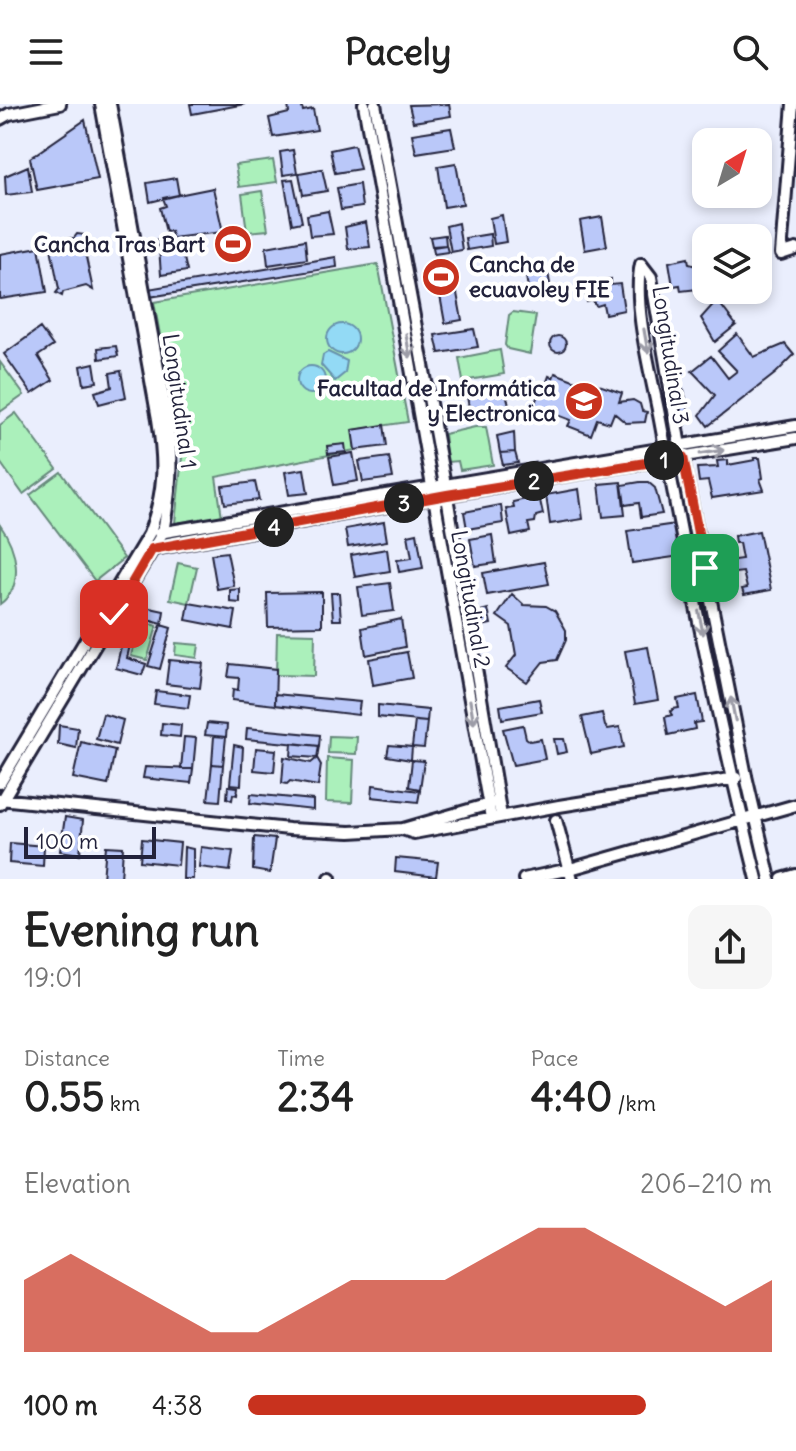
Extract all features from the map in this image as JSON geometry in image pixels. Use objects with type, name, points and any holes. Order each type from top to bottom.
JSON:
[{"type":"street","points":[[5,112],[60,104]]},
{"type":"street","name":"Longitudinal 1","points":[[0,783],[139,552],[149,534],[160,499],[164,458],[101,104]]},
{"type":"street","name":"Longitudinal 1","points":[[1,801],[162,532],[170,497],[170,442],[110,104]]},
{"type":"street","name":"Longitudinal 2","points":[[364,104],[446,490],[493,803]]},
{"type":"street","name":"Longitudinal 2","points":[[375,104],[432,493],[496,817]]},
{"type":"street","points":[[793,104],[781,254],[796,249]]},
{"type":"street","name":"Longitudinal 3","points":[[757,879],[734,784],[643,327],[639,287],[641,264],[651,277],[747,781],[770,879]]},
{"type":"street","points":[[139,552],[446,490],[667,454],[796,426]]},
{"type":"street","points":[[682,451],[796,438]]},
{"type":"street","points":[[149,534],[432,493]]},
{"type":"street","points":[[452,603],[465,601]]},
{"type":"street","points":[[403,829],[414,833],[496,817],[747,781]]},
{"type":"street","points":[[1,801],[289,829],[350,832],[403,829],[493,803]]},
{"type":"street","points":[[524,879],[571,874],[796,805]]},
{"type":"street","points":[[556,820],[571,874]]},
{"type":"street","points":[[782,879],[796,875]]},
{"type":"green space","points":[[273,160],[277,182],[239,187],[235,165]]},
{"type":"green space","points":[[262,191],[268,230],[247,232],[242,194]]},
{"type":"green space","points":[[378,264],[408,422],[353,430],[355,450],[216,477],[222,517],[175,523],[182,457],[154,302]]},
{"type":"green space","points":[[513,312],[536,315],[530,354],[508,349],[505,345],[509,315]]},
{"type":"green space","points":[[500,350],[504,374],[463,381],[459,358]]},
{"type":"green space","points":[[0,362],[24,395],[0,412]]},
{"type":"green space","points":[[16,413],[57,469],[23,494],[0,462],[0,425]]},
{"type":"green space","points":[[486,427],[493,465],[460,470],[458,461],[447,462],[444,434]]},
{"type":"green space","points":[[61,472],[124,558],[95,581],[30,495]]},
{"type":"green space","points":[[0,525],[14,555],[16,576],[8,596],[0,604]]},
{"type":"green space","points":[[178,563],[197,567],[189,603],[170,599]]},
{"type":"green space","points":[[139,621],[157,626],[147,660],[131,656]]},
{"type":"green space","points":[[277,633],[315,634],[314,676],[276,675]]},
{"type":"green space","points":[[176,643],[199,645],[197,658],[175,655]]},
{"type":"green space","points":[[329,736],[357,737],[356,754],[328,753]]},
{"type":"green space","points":[[327,758],[354,760],[352,803],[326,802]]},
{"type":"water","points":[[342,324],[348,325],[356,333],[356,345],[348,353],[342,354],[336,353],[328,345],[327,339],[328,333],[336,325]]},
{"type":"water","points":[[328,352],[347,361],[345,373],[335,381],[321,365],[323,355]]},
{"type":"water","points":[[311,366],[321,370],[325,380],[321,390],[311,394],[301,390],[297,380],[301,370]]},
{"type":"building","points":[[190,104],[245,104],[192,114]]},
{"type":"building","points":[[288,104],[301,104],[303,111],[313,109],[317,130],[273,137],[269,118],[289,113]]},
{"type":"building","points":[[449,104],[451,116],[413,122],[409,105]]},
{"type":"building","points":[[85,120],[98,179],[37,190],[30,158]]},
{"type":"building","points":[[451,128],[455,147],[416,153],[412,134]]},
{"type":"building","points":[[354,145],[360,169],[335,173],[330,150]]},
{"type":"building","points":[[293,150],[297,173],[283,175],[280,152]]},
{"type":"building","points":[[456,163],[463,204],[444,207],[438,166]]},
{"type":"building","points":[[28,166],[32,192],[6,195],[5,176]]},
{"type":"building","points":[[322,169],[327,191],[303,195],[299,173]]},
{"type":"building","points":[[176,178],[179,195],[150,202],[147,183]]},
{"type":"building","points":[[293,179],[302,222],[292,224],[284,180]]},
{"type":"building","points":[[359,184],[362,207],[341,210],[337,188]]},
{"type":"building","points":[[213,188],[223,232],[172,238],[171,231],[166,232],[160,208],[166,206],[163,198]]},
{"type":"building","points":[[328,211],[333,234],[310,236],[307,215]]},
{"type":"building","points":[[502,215],[506,242],[494,244],[490,218]]},
{"type":"building","points":[[602,217],[607,246],[585,250],[580,221]]},
{"type":"building","points":[[366,222],[370,247],[348,249],[345,227]]},
{"type":"building","points":[[458,223],[462,250],[451,252],[446,226]]},
{"type":"building","points":[[77,234],[85,235],[83,240],[87,245],[84,248],[93,290],[86,286],[63,292],[62,296],[56,293],[59,289],[47,241],[49,238],[74,238]]},
{"type":"building","points":[[490,234],[491,246],[467,250],[465,238]]},
{"type":"building","points":[[445,235],[446,245],[432,246],[430,237]]},
{"type":"building","points":[[179,237],[187,271],[161,275],[159,247],[155,243],[157,240]]},
{"type":"building","points":[[305,240],[307,259],[268,265],[266,247]]},
{"type":"building","points":[[446,245],[448,252],[434,254],[433,247]]},
{"type":"building","points":[[39,247],[47,292],[0,299],[0,254]]},
{"type":"building","points":[[336,257],[337,267],[149,297],[148,289]]},
{"type":"building","points":[[688,258],[692,265],[692,290],[681,291],[680,285],[673,286],[669,262]]},
{"type":"building","points":[[547,267],[552,295],[530,299],[525,271]]},
{"type":"building","points":[[611,279],[611,285],[620,284],[624,310],[605,314],[603,304],[597,306],[594,300],[587,302],[584,283]]},
{"type":"building","points":[[456,288],[462,320],[445,323],[439,290]]},
{"type":"building","points":[[713,304],[720,304],[736,325],[715,342],[701,318]]},
{"type":"building","points":[[40,328],[53,346],[38,356],[53,380],[32,394],[4,354]]},
{"type":"building","points":[[474,329],[478,347],[439,353],[435,335]]},
{"type":"building","points":[[737,334],[754,357],[785,344],[794,355],[776,373],[708,426],[700,415],[715,395],[692,371],[711,356],[728,378],[737,371],[718,351]]},
{"type":"building","points":[[558,336],[564,338],[564,350],[558,352],[552,350],[550,344],[552,338]]},
{"type":"building","points":[[116,346],[118,356],[99,359],[98,348]]},
{"type":"building","points":[[94,363],[97,382],[84,384],[81,366]]},
{"type":"building","points":[[121,371],[126,397],[99,404],[95,392],[112,387],[110,373]]},
{"type":"building","points":[[555,373],[622,393],[619,402],[633,400],[640,404],[642,411],[647,412],[645,422],[626,423],[614,413],[610,423],[597,419],[591,435],[568,426],[571,420],[534,406],[542,384],[546,384],[549,376],[553,378]]},
{"type":"building","points":[[675,386],[684,390],[689,413],[683,429]]},
{"type":"building","points":[[505,390],[510,408],[470,414],[467,396]]},
{"type":"building","points":[[384,425],[387,446],[355,450],[352,430]]},
{"type":"building","points":[[514,432],[515,452],[500,453],[497,436]]},
{"type":"building","points":[[345,444],[346,452],[328,454],[327,446]]},
{"type":"building","points":[[515,452],[518,463],[503,465],[500,453]]},
{"type":"building","points":[[353,453],[358,481],[334,485],[329,457]]},
{"type":"building","points":[[389,457],[393,478],[363,482],[359,461]]},
{"type":"building","points":[[760,458],[763,478],[760,479],[764,490],[712,498],[708,481],[699,482],[697,468],[718,467],[717,461],[728,460],[728,465]]},
{"type":"building","points":[[304,469],[308,493],[289,495],[285,472]]},
{"type":"building","points":[[255,482],[259,500],[225,504],[222,486]]},
{"type":"building","points":[[621,482],[625,515],[603,517],[599,484]]},
{"type":"building","points":[[648,482],[655,488],[662,514],[641,517],[639,503],[625,505],[622,485]]},
{"type":"building","points":[[579,489],[583,519],[550,524],[546,495]]},
{"type":"building","points":[[539,496],[543,514],[536,516],[535,522],[528,523],[530,532],[511,536],[506,509],[514,508],[513,502]]},
{"type":"building","points":[[501,505],[503,523],[467,529],[464,512]]},
{"type":"building","points":[[384,522],[387,541],[348,547],[345,529]]},
{"type":"building","points":[[676,524],[681,556],[632,563],[627,531]]},
{"type":"building","points":[[759,531],[771,590],[744,595],[742,589],[747,588],[743,572],[727,574],[726,561],[742,559],[739,543],[735,543],[734,536]]},
{"type":"building","points":[[417,533],[423,568],[399,572],[397,560],[412,558],[408,535]]},
{"type":"building","points":[[492,535],[496,563],[475,566],[470,539]]},
{"type":"building","points":[[387,549],[390,571],[355,577],[351,555]]},
{"type":"building","points":[[227,552],[234,586],[217,589],[211,554]]},
{"type":"building","points":[[544,562],[549,584],[487,595],[483,573]]},
{"type":"building","points":[[390,583],[394,611],[362,615],[358,587]]},
{"type":"building","points":[[240,589],[240,603],[230,602],[230,590]]},
{"type":"building","points":[[322,592],[322,626],[268,627],[267,593]]},
{"type":"building","points":[[331,593],[339,593],[341,620],[333,620]]},
{"type":"building","points":[[512,594],[524,605],[546,606],[555,611],[566,630],[566,640],[557,660],[543,662],[527,682],[506,668],[516,655],[511,626],[497,616]]},
{"type":"building","points":[[189,603],[236,611],[233,629],[186,620]]},
{"type":"building","points":[[141,606],[164,611],[162,624],[137,617]]},
{"type":"building","points":[[488,609],[491,624],[477,627],[474,613]]},
{"type":"building","points":[[128,616],[136,619],[127,658],[146,664],[142,675],[116,668]]},
{"type":"building","points":[[401,619],[405,647],[366,655],[362,628]]},
{"type":"building","points":[[161,625],[171,628],[160,669],[148,666]]},
{"type":"building","points":[[648,647],[658,700],[635,704],[625,651]]},
{"type":"building","points":[[407,652],[412,678],[373,685],[369,659]]},
{"type":"building","points":[[169,660],[203,663],[200,688],[166,684]]},
{"type":"building","points":[[230,664],[276,669],[275,705],[232,700],[233,689],[238,690],[239,678],[228,677]]},
{"type":"building","points":[[156,691],[190,695],[188,708],[154,704]]},
{"type":"building","points":[[275,694],[360,702],[358,715],[275,705]]},
{"type":"building","points":[[697,695],[702,722],[694,723],[695,729],[668,735],[665,717],[672,715],[670,712],[673,709],[679,708],[677,699]]},
{"type":"building","points":[[539,699],[542,712],[502,719],[500,706]]},
{"type":"building","points":[[378,705],[428,710],[427,722],[378,717]]},
{"type":"building","points":[[602,713],[608,729],[620,727],[624,747],[591,754],[582,717]]},
{"type":"building","points":[[103,714],[123,720],[117,745],[96,739]]},
{"type":"building","points":[[415,721],[427,722],[424,748],[412,747]]},
{"type":"building","points":[[162,723],[181,725],[180,737],[161,735]]},
{"type":"building","points":[[207,723],[227,725],[226,737],[205,735]]},
{"type":"building","points":[[59,725],[78,728],[76,748],[58,744]]},
{"type":"building","points":[[523,725],[526,738],[530,741],[541,739],[545,759],[513,765],[503,729]]},
{"type":"building","points":[[247,728],[320,735],[319,746],[246,739]]},
{"type":"building","points":[[214,736],[226,737],[223,765],[212,764]]},
{"type":"building","points":[[184,737],[196,738],[193,769],[181,769]]},
{"type":"building","points":[[554,739],[564,739],[567,752],[557,754]]},
{"type":"building","points":[[81,742],[115,750],[108,785],[73,778]]},
{"type":"building","points":[[292,743],[319,746],[317,758],[291,756]]},
{"type":"building","points":[[234,745],[243,747],[241,785],[230,784]]},
{"type":"building","points":[[389,745],[412,747],[411,760],[387,756]]},
{"type":"building","points":[[256,748],[276,750],[274,772],[254,770]]},
{"type":"building","points":[[284,757],[311,763],[317,758],[321,765],[318,786],[290,781],[282,783]]},
{"type":"building","points":[[412,760],[424,761],[420,789],[409,787]]},
{"type":"building","points":[[212,764],[223,765],[220,801],[208,800]]},
{"type":"building","points":[[145,767],[193,769],[191,783],[143,778]]},
{"type":"building","points":[[373,785],[420,791],[418,802],[372,797]]},
{"type":"building","points":[[228,786],[238,787],[237,795],[233,794],[232,800],[227,798]]},
{"type":"building","points":[[251,794],[313,800],[313,810],[250,803]]},
{"type":"building","points":[[65,817],[83,820],[80,854],[60,851]]},
{"type":"building","points":[[254,837],[275,839],[270,873],[253,870]]},
{"type":"building","points":[[142,839],[180,843],[178,865],[140,861]]},
{"type":"building","points":[[10,843],[44,846],[43,866],[9,863]]},
{"type":"building","points":[[106,846],[123,847],[121,879],[103,879]]},
{"type":"building","points":[[184,847],[193,849],[193,879],[183,879]]},
{"type":"building","points":[[201,847],[233,851],[230,871],[199,867]]},
{"type":"building","points":[[396,858],[438,862],[436,877],[395,872]]},
{"type":"place","name":"Cancha Tras Bart","points":[[233,244]]},
{"type":"place","name":"Cancha de ecuavoley FIE","points":[[441,277]]},
{"type":"place","name":"Facultad de Informática y Electronica","points":[[584,401]]},
{"type":"route","points":[[114,614],[152,549],[447,495],[683,457],[705,568]]}]
